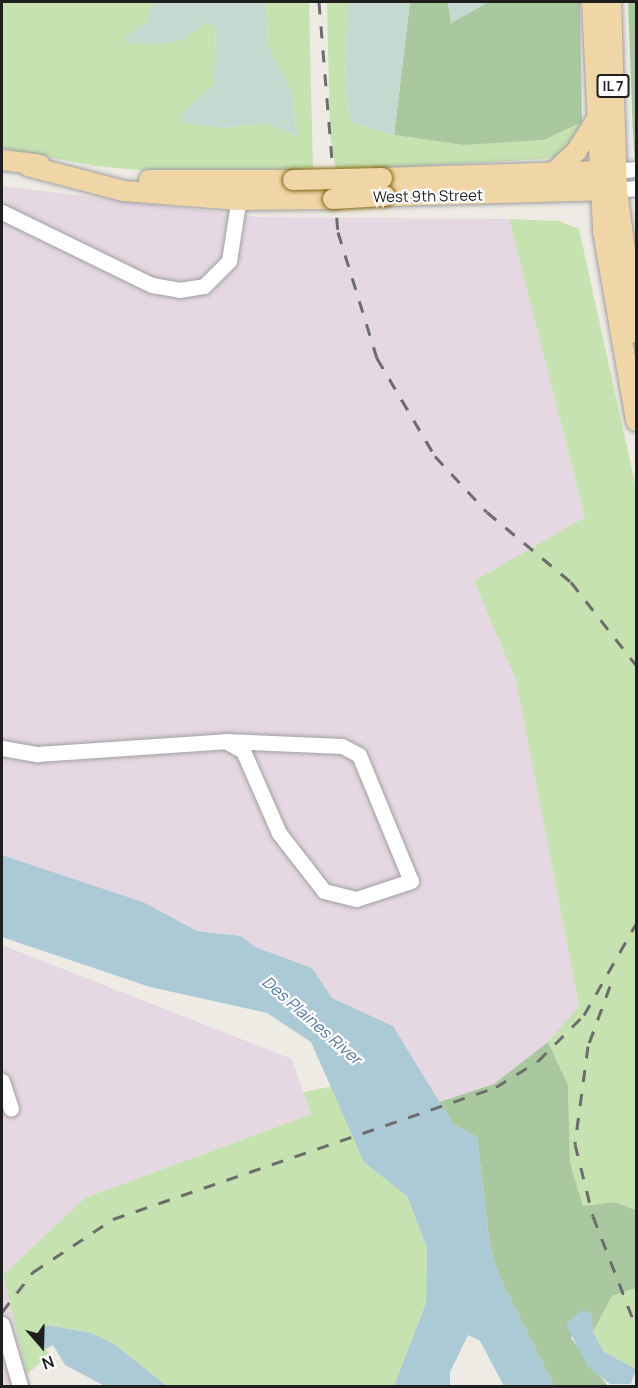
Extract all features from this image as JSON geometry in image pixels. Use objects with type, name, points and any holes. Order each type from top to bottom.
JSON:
[{"type":"main road","name":"IL 7","points":[[592,2],[595,120],[613,182]]},
{"type":"main road","name":"IL 7","points":[[611,2],[613,182]]},
{"type":"main road","points":[[552,174],[576,152],[595,120]]},
{"type":"main road","name":"West 9th Street","points":[[2,160],[124,191],[240,190],[293,180],[384,187],[613,182]]},
{"type":"main road","name":"West 9th Street","points":[[240,190],[296,200],[384,187],[552,174],[613,182]]},
{"type":"main road","points":[[613,182],[636,333]]},
{"type":"main road","points":[[613,182],[615,318],[636,421]]},
{"type":"street","points":[[613,182],[636,168]]},
{"type":"street","points":[[2,212],[152,285],[179,290],[204,286],[229,261],[240,190]]},
{"type":"street","points":[[2,748],[102,753],[226,741],[342,746],[359,755],[411,881],[356,899],[324,891],[279,833],[243,751],[226,741]]},
{"type":"street","points":[[2,1081],[11,1109]]},
{"type":"street","points":[[2,1324],[20,1386]]},
{"type":"shaded area","points":[[2,186],[258,217],[509,219],[585,517],[474,581],[516,679],[579,1007],[534,1058],[494,1084],[439,1102],[393,1026],[332,998],[312,968],[254,947],[241,936],[197,931],[143,902],[2,855]]},
{"type":"shaded area","points":[[2,945],[292,1059],[311,1114],[85,1198],[3,1275],[30,1386],[2,1386]]},
{"type":"green space","points":[[2,2],[153,2],[146,23],[125,37],[127,43],[160,44],[182,40],[206,23],[216,26],[214,84],[182,114],[221,128],[266,123],[297,136],[292,94],[268,45],[266,2],[309,2],[313,171],[181,174],[94,166],[2,148]]},
{"type":"green space","points":[[153,2],[266,2],[268,45],[292,94],[297,136],[266,123],[221,128],[182,123],[182,114],[214,84],[216,27],[206,23],[182,40],[160,44],[127,43],[124,37],[146,23]]},
{"type":"green space","points":[[327,2],[348,2],[345,85],[351,122],[394,135],[464,145],[544,140],[582,122],[579,143],[558,158],[336,171],[330,135]]},
{"type":"green space","points":[[348,2],[410,2],[394,135],[351,122],[345,85]]},
{"type":"green space","points":[[410,2],[448,2],[451,23],[488,2],[580,2],[582,122],[544,140],[464,145],[394,135]]},
{"type":"green space","points":[[448,2],[488,2],[451,23]]},
{"type":"green space","points":[[628,2],[636,2],[636,186],[633,135]]},
{"type":"green space","points":[[509,219],[559,221],[579,229],[636,488],[636,1210],[614,1202],[583,1206],[570,1163],[568,1085],[548,1042],[579,1006],[516,680],[474,581],[585,517]]},
{"type":"green space","points":[[548,1042],[568,1085],[570,1163],[583,1206],[614,1202],[636,1210],[636,1288],[612,1296],[593,1332],[591,1314],[571,1338],[608,1386],[554,1386],[500,1278],[490,1247],[477,1137],[453,1124],[439,1102],[494,1084]]},
{"type":"green space","points":[[334,1086],[342,1113],[391,1182],[407,1196],[427,1248],[426,1303],[394,1386],[167,1386],[114,1344],[91,1333],[47,1325],[39,1340],[50,1355],[27,1374],[3,1275],[85,1198],[311,1114],[303,1092]]},
{"type":"green space","points":[[636,1288],[636,1369],[604,1352],[593,1332],[612,1296]]},
{"type":"water","name":"Des Plaines River","points":[[2,855],[143,902],[197,931],[241,936],[255,947],[312,968],[332,998],[393,1026],[453,1124],[477,1137],[490,1247],[500,1278],[554,1386],[504,1386],[480,1341],[468,1335],[450,1372],[450,1386],[394,1386],[426,1303],[427,1248],[407,1196],[364,1162],[311,1042],[267,1013],[150,987],[2,937]]},
{"type":"water","points":[[582,1310],[592,1314],[593,1332],[604,1352],[636,1369],[631,1384],[610,1384],[588,1367],[566,1324]]},
{"type":"water","points":[[47,1325],[91,1333],[114,1344],[167,1386],[105,1386],[65,1365],[53,1345],[46,1349],[38,1334]]},
{"type":"railway","points":[[319,2],[338,232],[377,358],[435,456],[487,512],[571,582],[636,665]]},
{"type":"railway","points":[[2,1312],[33,1272],[113,1219],[496,1087],[538,1061],[584,1015],[636,924]]},
{"type":"railway","points":[[610,986],[588,1046],[575,1144],[593,1216],[636,1327]]}]
